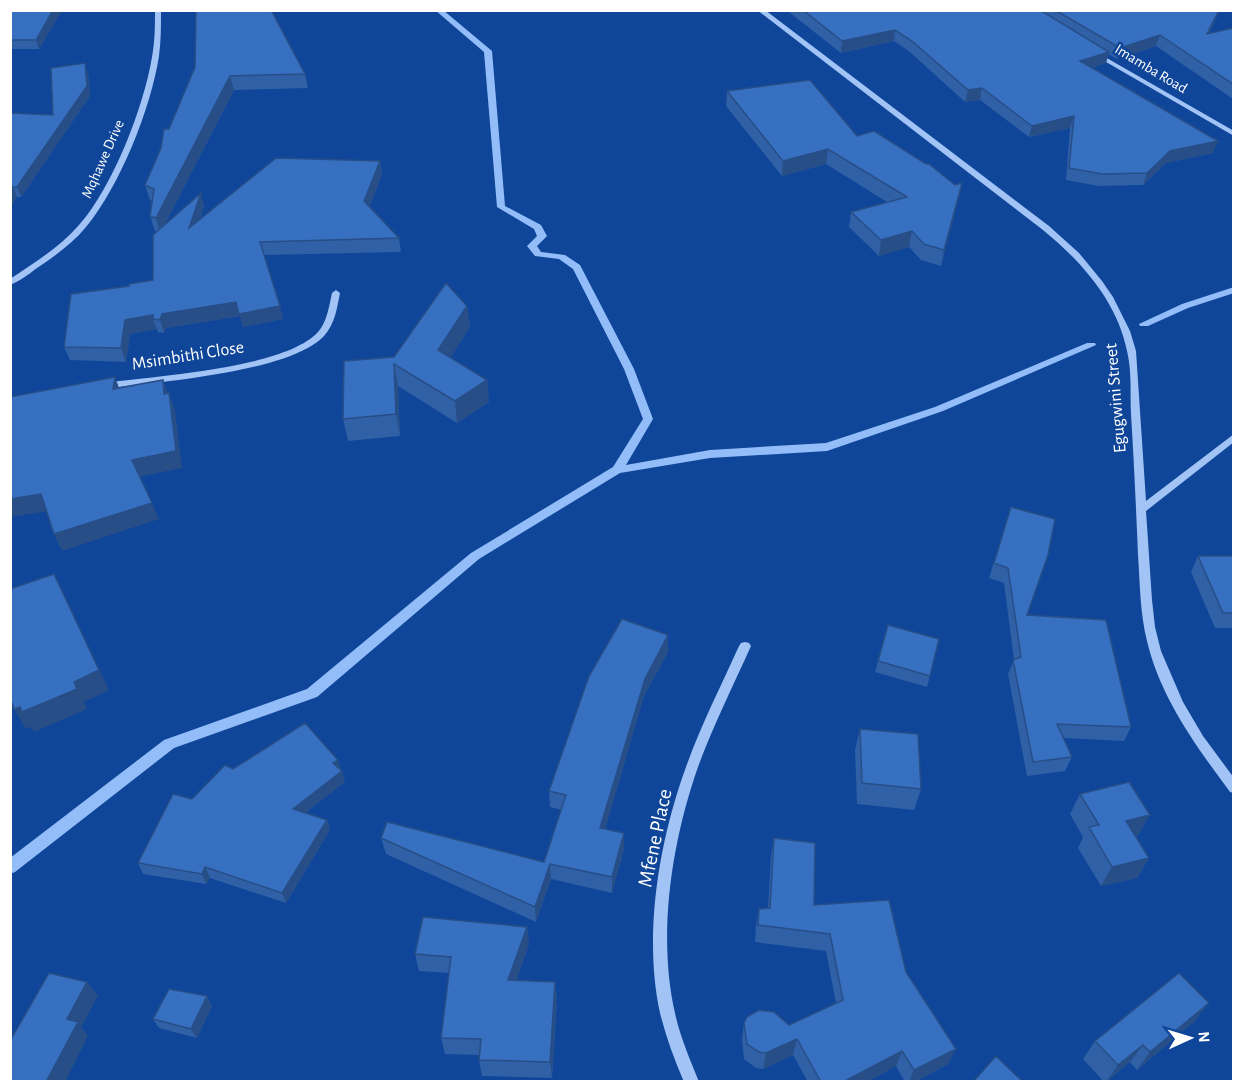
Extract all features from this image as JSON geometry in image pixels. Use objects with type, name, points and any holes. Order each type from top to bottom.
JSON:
[{"type":"street","name":"Mqhawe Drive","points":[[10,283],[67,241],[83,226],[102,201],[126,146],[151,78],[159,10]]},
{"type":"street","name":"Egugwini Street","points":[[760,10],[1046,228],[1087,263],[1115,309],[1132,351],[1141,510],[1154,648],[1165,679],[1182,712],[1201,744],[1233,788]]},
{"type":"street","name":"Imamba Road","points":[[1092,52],[1233,134]]},
{"type":"street","name":"Msimbithi Close","points":[[94,387],[226,368],[291,354],[320,335],[330,321],[336,293]]},
{"type":"street","points":[[1141,510],[1233,438]]},
{"type":"street","name":"Mfene Place","points":[[692,1082],[682,1063],[664,988],[660,924],[664,874],[686,783],[745,646]]},
{"type":"building","points":[[10,10],[53,10],[36,40],[10,40]]},
{"type":"building","points":[[196,10],[271,10],[305,74],[230,76],[156,218],[150,216],[154,189],[145,185],[161,148],[164,129],[169,129],[195,67]]},
{"type":"building","points":[[803,10],[1040,10],[1109,52],[1080,61],[1218,141],[1170,151],[1147,173],[1102,174],[1069,168],[1074,116],[1032,126],[982,88],[968,90],[912,41],[895,30],[842,41]]},
{"type":"building","points":[[1055,10],[1219,10],[1207,34],[1233,28],[1233,84],[1160,35],[1120,48]]},
{"type":"building","points":[[85,63],[87,86],[17,187],[13,187],[10,191],[10,113],[53,115],[51,68]]},
{"type":"building","points":[[810,80],[857,136],[874,131],[929,164],[955,185],[962,183],[944,250],[924,244],[912,231],[881,240],[851,212],[907,197],[828,149],[783,161],[727,91]]},
{"type":"building","points":[[276,158],[380,161],[364,201],[399,238],[260,242],[280,306],[239,314],[236,302],[162,314],[160,320],[153,319],[153,315],[125,320],[121,348],[64,347],[71,294],[129,286],[129,284],[153,280],[153,235],[201,193],[189,228]]},
{"type":"building","points":[[446,283],[467,306],[438,350],[487,380],[455,401],[394,364],[396,414],[343,419],[344,361],[394,357]]},
{"type":"building","points":[[115,377],[113,389],[163,380],[164,394],[169,393],[176,451],[132,460],[152,503],[54,534],[41,494],[10,499],[10,397]]},
{"type":"building","points":[[1011,507],[1055,519],[1048,555],[1027,615],[1106,620],[1131,727],[1057,724],[1072,757],[1033,762],[1013,660],[1021,657],[1008,568],[994,563]]},
{"type":"building","points":[[1198,556],[1233,556],[1233,613],[1223,613]]},
{"type":"building","points":[[54,574],[99,670],[74,682],[77,689],[22,712],[20,707],[14,709],[10,697],[10,589]]},
{"type":"building","points":[[622,619],[668,635],[645,679],[600,828],[624,833],[612,877],[550,864],[535,907],[381,838],[387,822],[544,862],[566,795],[549,791],[589,676]]},
{"type":"building","points":[[888,625],[939,639],[930,676],[878,661]]},
{"type":"building","points":[[305,723],[338,760],[333,763],[342,771],[293,809],[327,820],[282,893],[205,867],[202,874],[138,863],[173,794],[192,799],[225,765],[233,769]]},
{"type":"building","points":[[860,729],[918,734],[921,789],[862,783]]},
{"type":"building","points":[[1129,782],[1150,815],[1126,821],[1149,858],[1112,867],[1089,827],[1099,825],[1080,794]]},
{"type":"building","points":[[774,838],[815,843],[814,905],[889,900],[906,972],[956,1049],[914,1070],[902,1051],[843,1082],[821,1082],[797,1039],[766,1053],[759,1052],[747,1044],[744,1023],[747,1017],[759,1010],[774,1012],[789,1025],[843,1000],[830,934],[758,925],[759,909],[770,908]]},
{"type":"building","points":[[423,917],[527,927],[508,980],[555,982],[550,1062],[479,1060],[481,1039],[441,1038],[451,957],[415,954]]},
{"type":"building","points":[[49,973],[87,982],[67,1019],[78,1022],[46,1082],[10,1082],[10,1041]]},
{"type":"building","points":[[1179,973],[1209,1003],[1150,1052],[1143,1045],[1118,1065],[1095,1041]]},
{"type":"building","points":[[169,989],[207,996],[191,1029],[153,1019]]},
{"type":"building","points":[[996,1056],[1023,1082],[973,1082]]},
{"type":"waterway","points":[[438,10],[488,51],[501,207],[538,227],[542,236],[532,246],[538,254],[562,257],[577,267],[629,369],[648,419],[617,470]]},
{"type":"waterway","points":[[1144,324],[1185,306],[1234,290]]},
{"type":"waterway","points":[[617,470],[710,454],[827,447],[939,409],[1091,345]]},
{"type":"waterway","points":[[10,867],[169,744],[312,693],[475,556],[617,470]]}]
